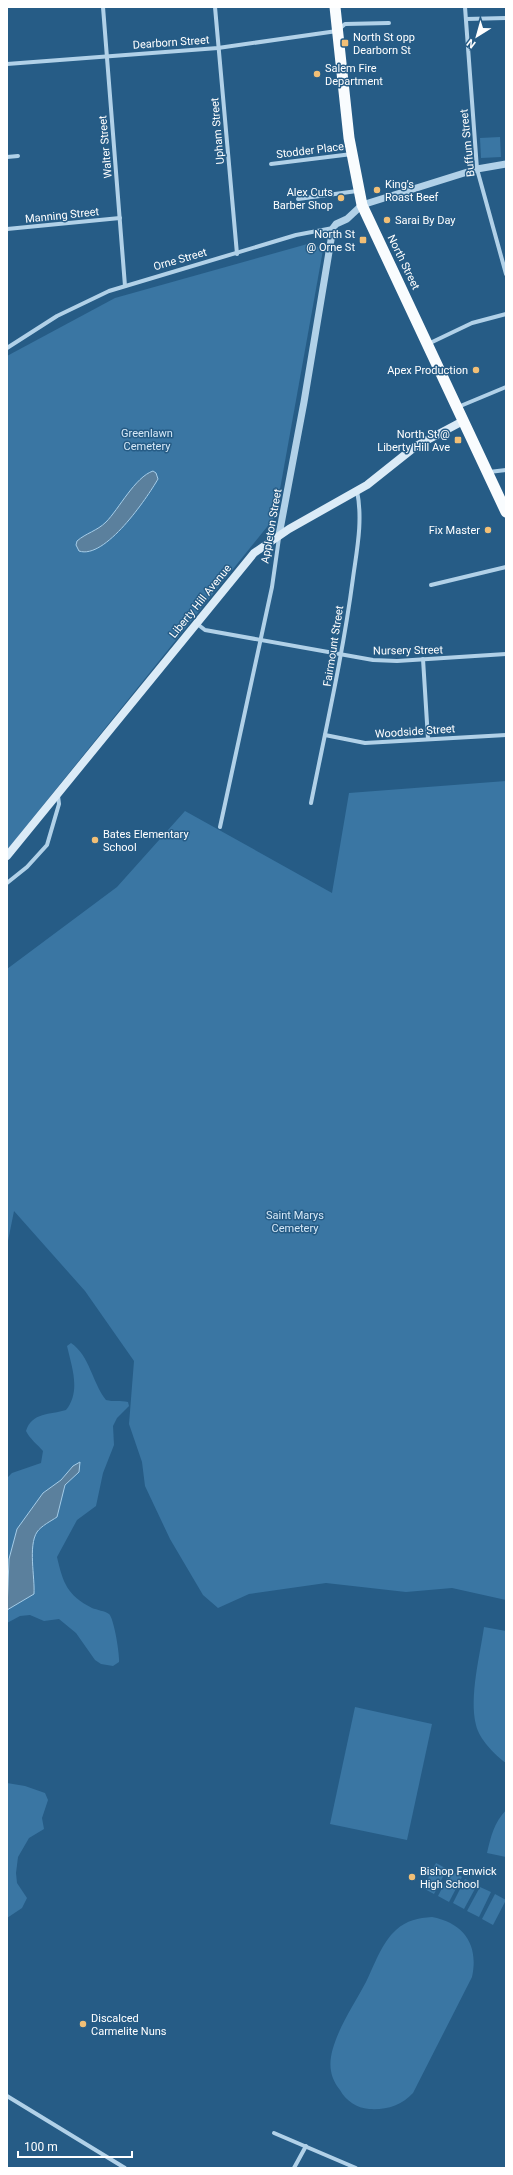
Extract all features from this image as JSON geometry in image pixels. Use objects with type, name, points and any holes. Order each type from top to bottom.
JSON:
[{"type":"highway","name":"North Street","points":[[335,7],[336,31],[352,154],[362,205],[506,512]]},
{"type":"main road","name":"Liberty Hill Avenue","points":[[7,856],[247,560],[262,546],[279,535],[357,491],[416,446],[463,421]]},
{"type":"street","name":"Walter Street","points":[[103,7],[125,286]]},
{"type":"street","name":"Upham Street","points":[[215,7],[237,254]]},
{"type":"street","name":"Buffum Street","points":[[465,7],[477,169],[506,274]]},
{"type":"street","points":[[466,19],[506,18]]},
{"type":"street","name":"Dearborn Street","points":[[7,64],[218,48],[336,31],[345,24],[389,23]]},
{"type":"street","name":"Stodder Place","points":[[271,164],[352,154]]},
{"type":"street","points":[[7,157],[18,156]]},
{"type":"street","points":[[362,205],[477,169],[506,164]]},
{"type":"street","points":[[298,199],[360,190]]},
{"type":"street","name":"Orne Street","points":[[7,348],[57,316],[87,301],[125,286],[237,254],[296,235],[333,228],[336,224],[347,219],[362,205]]},
{"type":"street","name":"Manning Street","points":[[7,229],[120,218]]},
{"type":"street","name":"Appleton Street","points":[[220,827],[272,587],[279,535],[303,409],[333,228]]},
{"type":"street","points":[[428,344],[472,323],[506,314]]},
{"type":"street","points":[[458,408],[506,387]]},
{"type":"street","points":[[488,472],[506,470]]},
{"type":"street","name":"Fairmount Street","points":[[311,803],[342,654],[361,514],[357,491]]},
{"type":"street","points":[[431,585],[506,567]]},
{"type":"street","name":"Nursery Street","points":[[196,623],[205,630],[261,642],[373,660],[423,659],[506,654]]},
{"type":"street","points":[[423,659],[428,739]]},
{"type":"street","name":"Woodside Street","points":[[325,735],[365,743],[506,735]]},
{"type":"street","points":[[7,883],[27,867],[47,845],[59,804],[57,793]]},
{"type":"street","points":[[7,2096],[125,2168]]},
{"type":"street","points":[[274,2133],[356,2168]]},
{"type":"street","points":[[294,2168],[306,2146]]},
{"type":"green space","points":[[500,137],[501,157],[481,158],[480,138]]},
{"type":"green space","name":"Greenlawn Cemetery","points":[[311,243],[323,250],[275,517],[7,850],[7,356],[115,298]]},
{"type":"green space","name":"Saint Marys Cemetery","points":[[506,781],[506,1600],[452,1588],[406,1592],[326,1583],[249,1594],[218,1608],[203,1595],[170,1539],[145,1486],[142,1462],[129,1424],[134,1361],[85,1291],[14,1211],[7,1246],[7,969],[117,887],[185,811],[332,893],[349,793]]},
{"type":"green space","points":[[71,1343],[83,1355],[101,1393],[106,1400],[128,1402],[129,1406],[117,1418],[113,1426],[114,1445],[103,1473],[96,1506],[77,1520],[57,1557],[61,1574],[67,1587],[72,1593],[92,1608],[107,1613],[111,1617],[119,1658],[119,1662],[113,1666],[101,1664],[95,1660],[76,1633],[59,1619],[44,1621],[30,1615],[20,1616],[7,1623],[7,1610],[34,1594],[32,1553],[34,1538],[39,1530],[57,1517],[65,1485],[79,1472],[73,1466],[61,1480],[43,1493],[17,1529],[9,1559],[7,1580],[7,1478],[12,1473],[41,1463],[43,1451],[31,1439],[26,1431],[33,1420],[42,1415],[66,1410],[71,1403],[74,1379],[67,1346]]},
{"type":"green space","points":[[484,1627],[506,1631],[506,1763],[497,1756],[480,1736],[474,1714],[474,1689]]},
{"type":"green space","points":[[355,1707],[432,1724],[407,1840],[330,1824]]},
{"type":"green space","points":[[7,1783],[25,1786],[45,1793],[48,1800],[42,1818],[44,1829],[29,1838],[18,1857],[16,1873],[17,1883],[27,1898],[22,1908],[7,1918]]},
{"type":"green space","points":[[506,1810],[506,1857],[487,1853],[496,1825]]},
{"type":"green space","points":[[436,1863],[447,1869],[434,1894],[423,1888]]},
{"type":"green space","points":[[451,1871],[462,1877],[449,1902],[438,1896]]},
{"type":"green space","points":[[465,1879],[477,1885],[464,1909],[453,1903]]},
{"type":"green space","points":[[480,1887],[491,1892],[479,1917],[467,1911]]},
{"type":"green space","points":[[495,1894],[506,1900],[493,1925],[482,1919]]},
{"type":"green space","points":[[432,1917],[453,1924],[467,1937],[473,1955],[474,1965],[472,1977],[413,2093],[398,2104],[387,2108],[369,2109],[360,2107],[345,2097],[332,2076],[331,2061],[337,2037],[379,1954],[391,1935],[400,1927],[409,1922],[417,1919]]},
{"type":"shaded area","points":[[153,471],[156,473],[158,479],[145,500],[124,526],[101,546],[89,551],[79,551],[76,545],[77,541],[106,522],[134,486],[146,474]]},
{"type":"shaded area","points":[[80,1462],[79,1472],[65,1485],[57,1517],[41,1528],[34,1538],[32,1553],[34,1594],[7,1610],[9,1559],[17,1529],[43,1493],[61,1480],[73,1466]]},
{"type":"place","name":"North St opp Dearborn St","points":[[345,43]]},
{"type":"place","name":"Salem Fire Department","points":[[317,74]]},
{"type":"place","name":"King's Roast Beef","points":[[377,190]]},
{"type":"place","name":"Alex Cuts Barber Shop","points":[[341,198]]},
{"type":"place","name":"Sarai By Day","points":[[387,220]]},
{"type":"place","name":"North St @ Orne St","points":[[363,240]]},
{"type":"place","name":"Apex Production","points":[[476,370]]},
{"type":"place","name":"North St @ Liberty Hill Ave","points":[[458,440]]},
{"type":"place","name":"Fix Master","points":[[488,530]]},
{"type":"place","name":"Bates Elementary School","points":[[95,840]]},
{"type":"place","name":"Bishop Fenwick High School","points":[[412,1877]]},
{"type":"place","name":"Discalced Carmelite Nuns","points":[[83,2024]]}]
